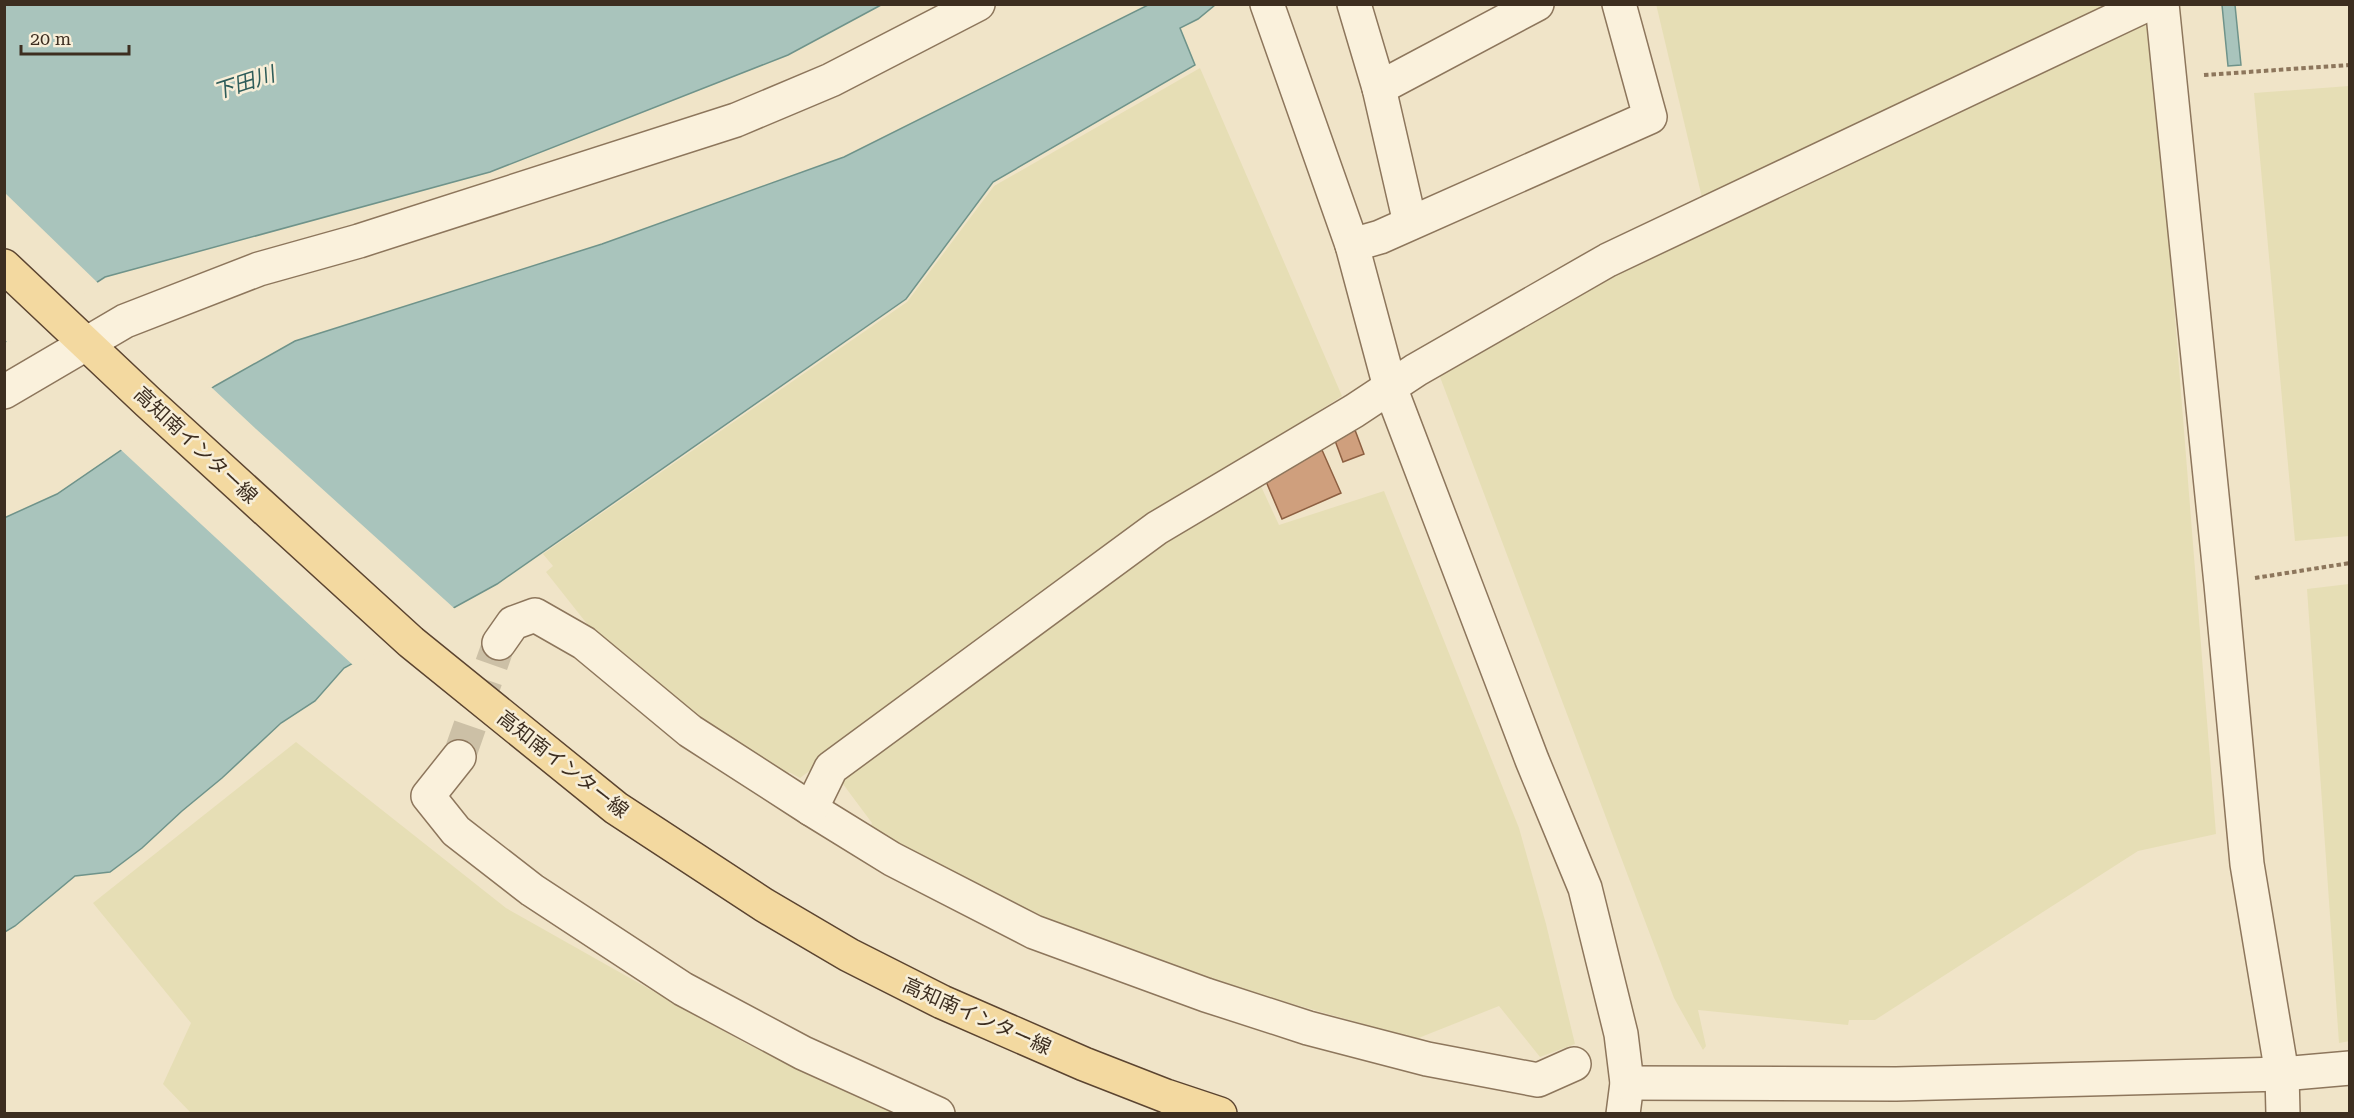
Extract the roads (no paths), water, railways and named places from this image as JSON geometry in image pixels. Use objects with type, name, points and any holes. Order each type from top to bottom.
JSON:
[{"type":"main road","name":"高知南インター線","points":[[4,266],[148,402],[411,642],[615,808],[764,905],[849,956],[942,1002],[1084,1064],[1220,1113]]},
{"type":"street","points":[[4,392],[80,336],[259,269],[359,241],[736,120],[831,80],[978,4]]},
{"type":"street","points":[[1267,4],[1352,245],[1390,387],[1532,760],[1585,888],[1621,1034],[1625,1098],[1896,1084],[2282,1074],[2349,1068]]},
{"type":"street","points":[[1354,4],[1379,88],[1410,223]]},
{"type":"street","points":[[1379,88],[1537,4]]},
{"type":"street","points":[[1352,245],[1380,237],[1650,117],[1619,4]]},
{"type":"street","points":[[811,809],[831,768],[1157,528],[1354,411],[1416,370],[1608,260],[2148,4]]},
{"type":"street","points":[[2162,4],[2247,864],[2282,1074],[2283,1113]]},
{"type":"street","points":[[499,644],[513,623],[535,615],[584,644],[690,731],[811,809],[892,859],[1034,932],[1206,995],[1308,1028],[1427,1059],[1538,1080],[1574,1064]]},
{"type":"street","points":[[459,757],[428,796],[456,831],[532,890],[683,989],[803,1053],[938,1113]]},
{"type":"water","name":"下田川","points":[[5,5],[881,5],[788,55],[490,172],[105,277],[5,342]]},
{"type":"water","points":[[1148,5],[1215,5],[1198,19],[1180,28],[1195,65],[993,182],[906,299],[497,584],[344,668],[315,701],[281,723],[142,848],[110,872],[75,876],[5,932],[4,518],[57,494],[215,386],[295,341],[602,244],[844,157]]},
{"type":"water","points":[[2222,5],[2235,5],[2241,65],[2228,66]]},
{"type":"tunnel","points":[[459,757],[499,643]]}]
